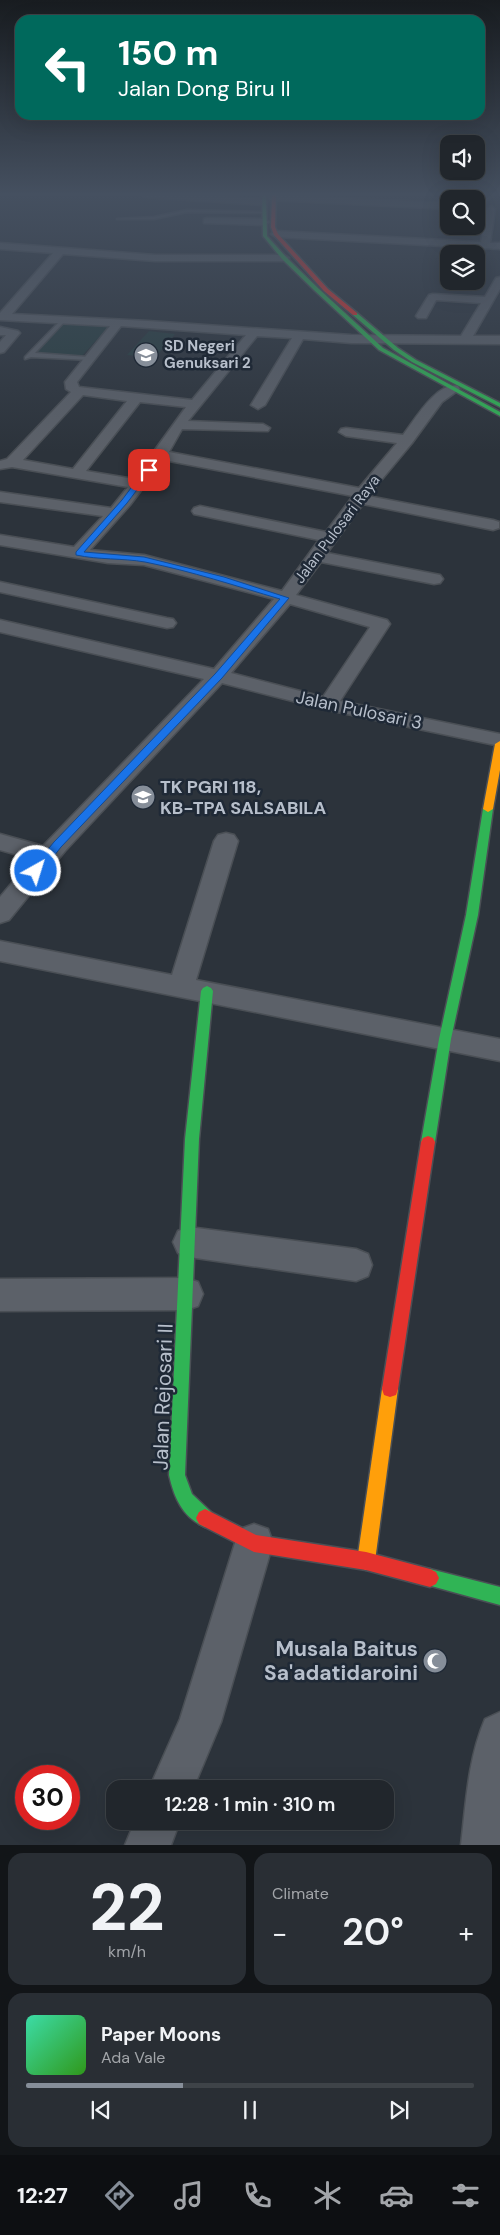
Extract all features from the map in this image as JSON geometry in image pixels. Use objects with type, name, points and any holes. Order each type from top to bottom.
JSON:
[{"type":"main road","points":[[307,280],[381,349],[500,414]]},
{"type":"main road","points":[[317,280],[326,290],[384,339],[414,361],[500,405]]},
{"type":"main road","points":[[366,1561],[405,1286],[445,1039],[472,915],[500,744]]},
{"type":"main road","name":"Jalan Rejosari II","points":[[207,991],[192,1139],[189,1242],[177,1476],[182,1495],[189,1507],[207,1520],[254,1543],[366,1561],[500,1596]]},
{"type":"street","points":[[1,317],[34,280]]},
{"type":"street","points":[[465,340],[500,280]]},
{"type":"street","points":[[422,316],[433,297],[460,294],[487,300]]},
{"type":"street","points":[[1,317],[300,336],[370,339],[500,340]]},
{"type":"street","points":[[118,323],[71,382],[73,389],[79,392],[196,404]]},
{"type":"street","points":[[0,330],[10,331],[14,334],[0,349]]},
{"type":"street","points":[[78,553],[138,484],[160,455],[178,425],[254,332]]},
{"type":"street","points":[[258,405],[300,336]]},
{"type":"street","name":"Jalan Pulosari Raya","points":[[0,914],[48,856],[218,676],[285,598],[361,496],[407,440],[437,399],[452,389]]},
{"type":"street","points":[[6,464],[79,392]]},
{"type":"street","points":[[76,474],[136,398]]},
{"type":"street","points":[[178,425],[263,428]]},
{"type":"street","points":[[346,432],[407,440]]},
{"type":"street","points":[[160,455],[493,525]]},
{"type":"street","points":[[6,464],[138,484]]},
{"type":"street","points":[[0,497],[114,513]]},
{"type":"street","points":[[200,511],[331,538]]},
{"type":"street","points":[[0,540],[108,558],[144,560],[221,579],[381,624],[328,704]]},
{"type":"street","points":[[317,556],[434,579]]},
{"type":"street","points":[[0,587],[168,623]]},
{"type":"street","name":"Jalan Pulosari 3","points":[[0,626],[218,676],[328,704],[500,740]]},
{"type":"street","points":[[181,986],[226,841]]},
{"type":"street","points":[[0,842],[48,856]]},
{"type":"street","points":[[0,951],[500,1050]]},
{"type":"street","points":[[189,1242],[356,1265]]},
{"type":"street","points":[[0,1295],[186,1294]]},
{"type":"street","points":[[175,1780],[200,1722],[254,1543]]},
{"type":"street","points":[[484,1845],[491,1775],[500,1734]]},
{"type":"street","points":[[148,1845],[154,1830]]},
{"type":"lane","points":[[63,320],[28,357],[88,360]]},
{"type":"green space","points":[[66,322],[110,325],[81,357],[35,353]]},
{"type":"green space","points":[[149,331],[175,334],[155,358],[127,355]]},
{"type":"traffic: fast","points":[[307,280],[381,349],[500,414]]},
{"type":"traffic: fast","points":[[355,314],[396,349],[414,361],[500,405]]},
{"type":"traffic: fast","points":[[428,1142],[445,1039],[472,915],[488,809]]},
{"type":"traffic: fast","points":[[205,1518],[189,1505],[181,1490],[177,1475],[192,1139],[207,991]]},
{"type":"traffic: fast","points":[[430,1578],[500,1596]]},
{"type":"traffic: slow","points":[[488,809],[500,744]]},
{"type":"traffic: slow","points":[[366,1561],[390,1389]]},
{"type":"traffic: jam","points":[[317,280],[355,314]]},
{"type":"traffic: jam","points":[[390,1389],[428,1142]]},
{"type":"traffic: jam","points":[[205,1518],[254,1543],[366,1561],[430,1578]]},
{"type":"place","name":"SD Negeri Genuksari 2","points":[[146,355]]},
{"type":"place","name":"TK PGRI 118, KB-TPA SALSABILA","points":[[143,797]]},
{"type":"place","name":"Musala Baitus Sa'adatidaroini","points":[[435,1661]]},
{"type":"route","points":[[36,871],[58,845],[218,676],[285,598],[221,579],[135,558],[108,558],[78,553],[125,502],[149,470]]}]
